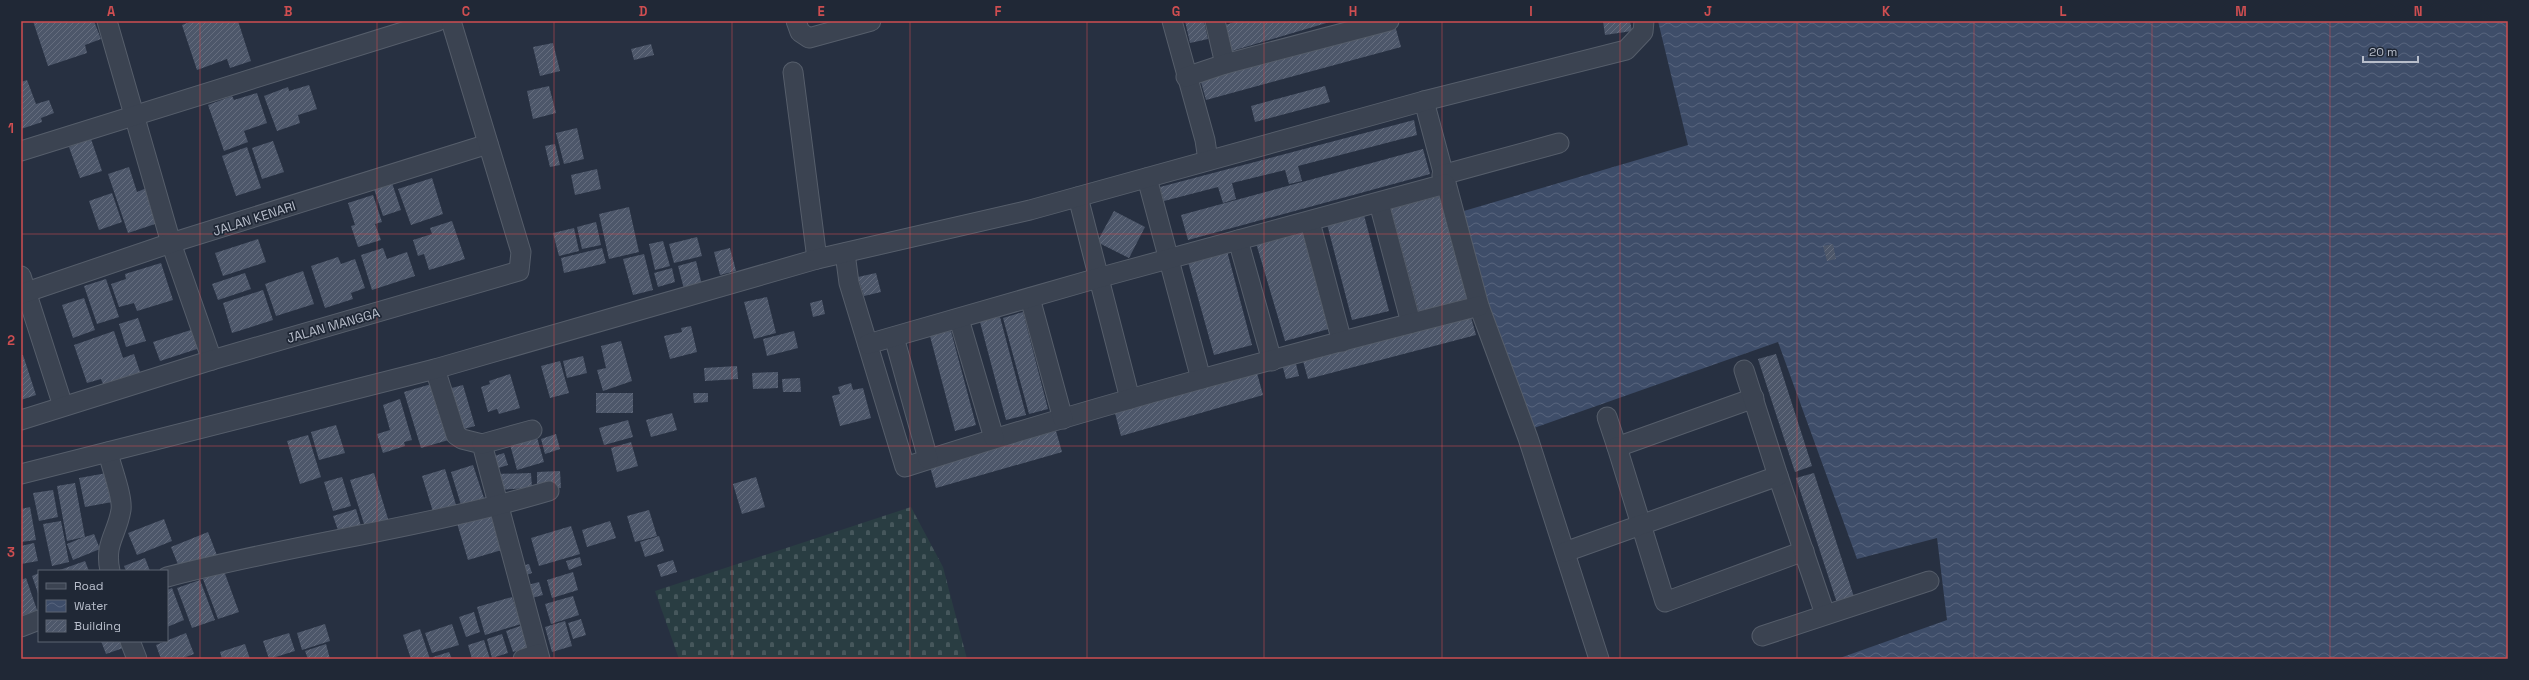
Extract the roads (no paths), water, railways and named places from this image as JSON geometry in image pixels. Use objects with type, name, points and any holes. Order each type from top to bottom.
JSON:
[{"type":"street","points":[[108,21],[171,243],[212,360]]},
{"type":"street","points":[[21,151],[438,21]]},
{"type":"street","points":[[452,21],[488,144]]},
{"type":"street","points":[[796,21],[800,32],[809,38],[871,21]]},
{"type":"street","points":[[1172,21],[1186,78],[1205,140],[1208,160]]},
{"type":"street","points":[[1215,21],[1226,64]]},
{"type":"street","points":[[1186,78],[1226,64],[1360,25],[1389,21]]},
{"type":"street","points":[[21,474],[436,369],[817,259],[1078,197],[1424,101],[1626,50],[1643,32],[1644,21]]},
{"type":"street","points":[[793,72],[817,259]]},
{"type":"street","points":[[1424,101],[1479,306],[1528,438],[1599,659]]},
{"type":"street","points":[[868,344],[1170,258],[1379,203],[1444,180],[1559,143]]},
{"type":"street","name":"JALAN KENARI","points":[[23,287],[171,243],[488,144]]},
{"type":"street","name":"JALAN MANGGA","points":[[21,420],[212,360],[519,271],[521,252],[488,144]]},
{"type":"street","points":[[1147,178],[1170,258],[1201,379]]},
{"type":"street","points":[[1078,197],[1130,399]]},
{"type":"street","points":[[1379,203],[1411,323]]},
{"type":"street","points":[[1310,222],[1342,342]]},
{"type":"street","points":[[1238,240],[1272,361]]},
{"type":"street","points":[[845,253],[850,283],[905,467],[994,438],[1201,379],[1479,306]]},
{"type":"street","points":[[23,287],[63,406]]},
{"type":"street","points":[[1030,298],[1063,419]]},
{"type":"street","points":[[959,319],[994,438]]},
{"type":"street","points":[[894,337],[928,459]]},
{"type":"street","points":[[436,369],[456,435],[462,439],[482,444],[532,430]]},
{"type":"street","points":[[1744,370],[1825,614]]},
{"type":"street","points":[[1616,447],[1754,398]]},
{"type":"street","points":[[1607,417],[1665,602],[1804,551]]},
{"type":"street","points":[[482,444],[534,658]]},
{"type":"street","points":[[108,452],[121,505],[108,546],[107,558],[110,570]]},
{"type":"street","points":[[1565,552],[1778,476]]},
{"type":"street","points":[[168,577],[218,564],[498,506],[549,491]]},
{"type":"street","points":[[1762,636],[1928,581]]},
{"type":"street","points":[[21,627],[38,620]]},
{"type":"street","points":[[130,642],[137,659]]},
{"type":"water","points":[[1658,21],[2508,21],[2508,659],[1837,659],[1947,620],[1937,538],[1857,559],[1778,342],[1531,429],[1457,213],[1688,145]]}]
